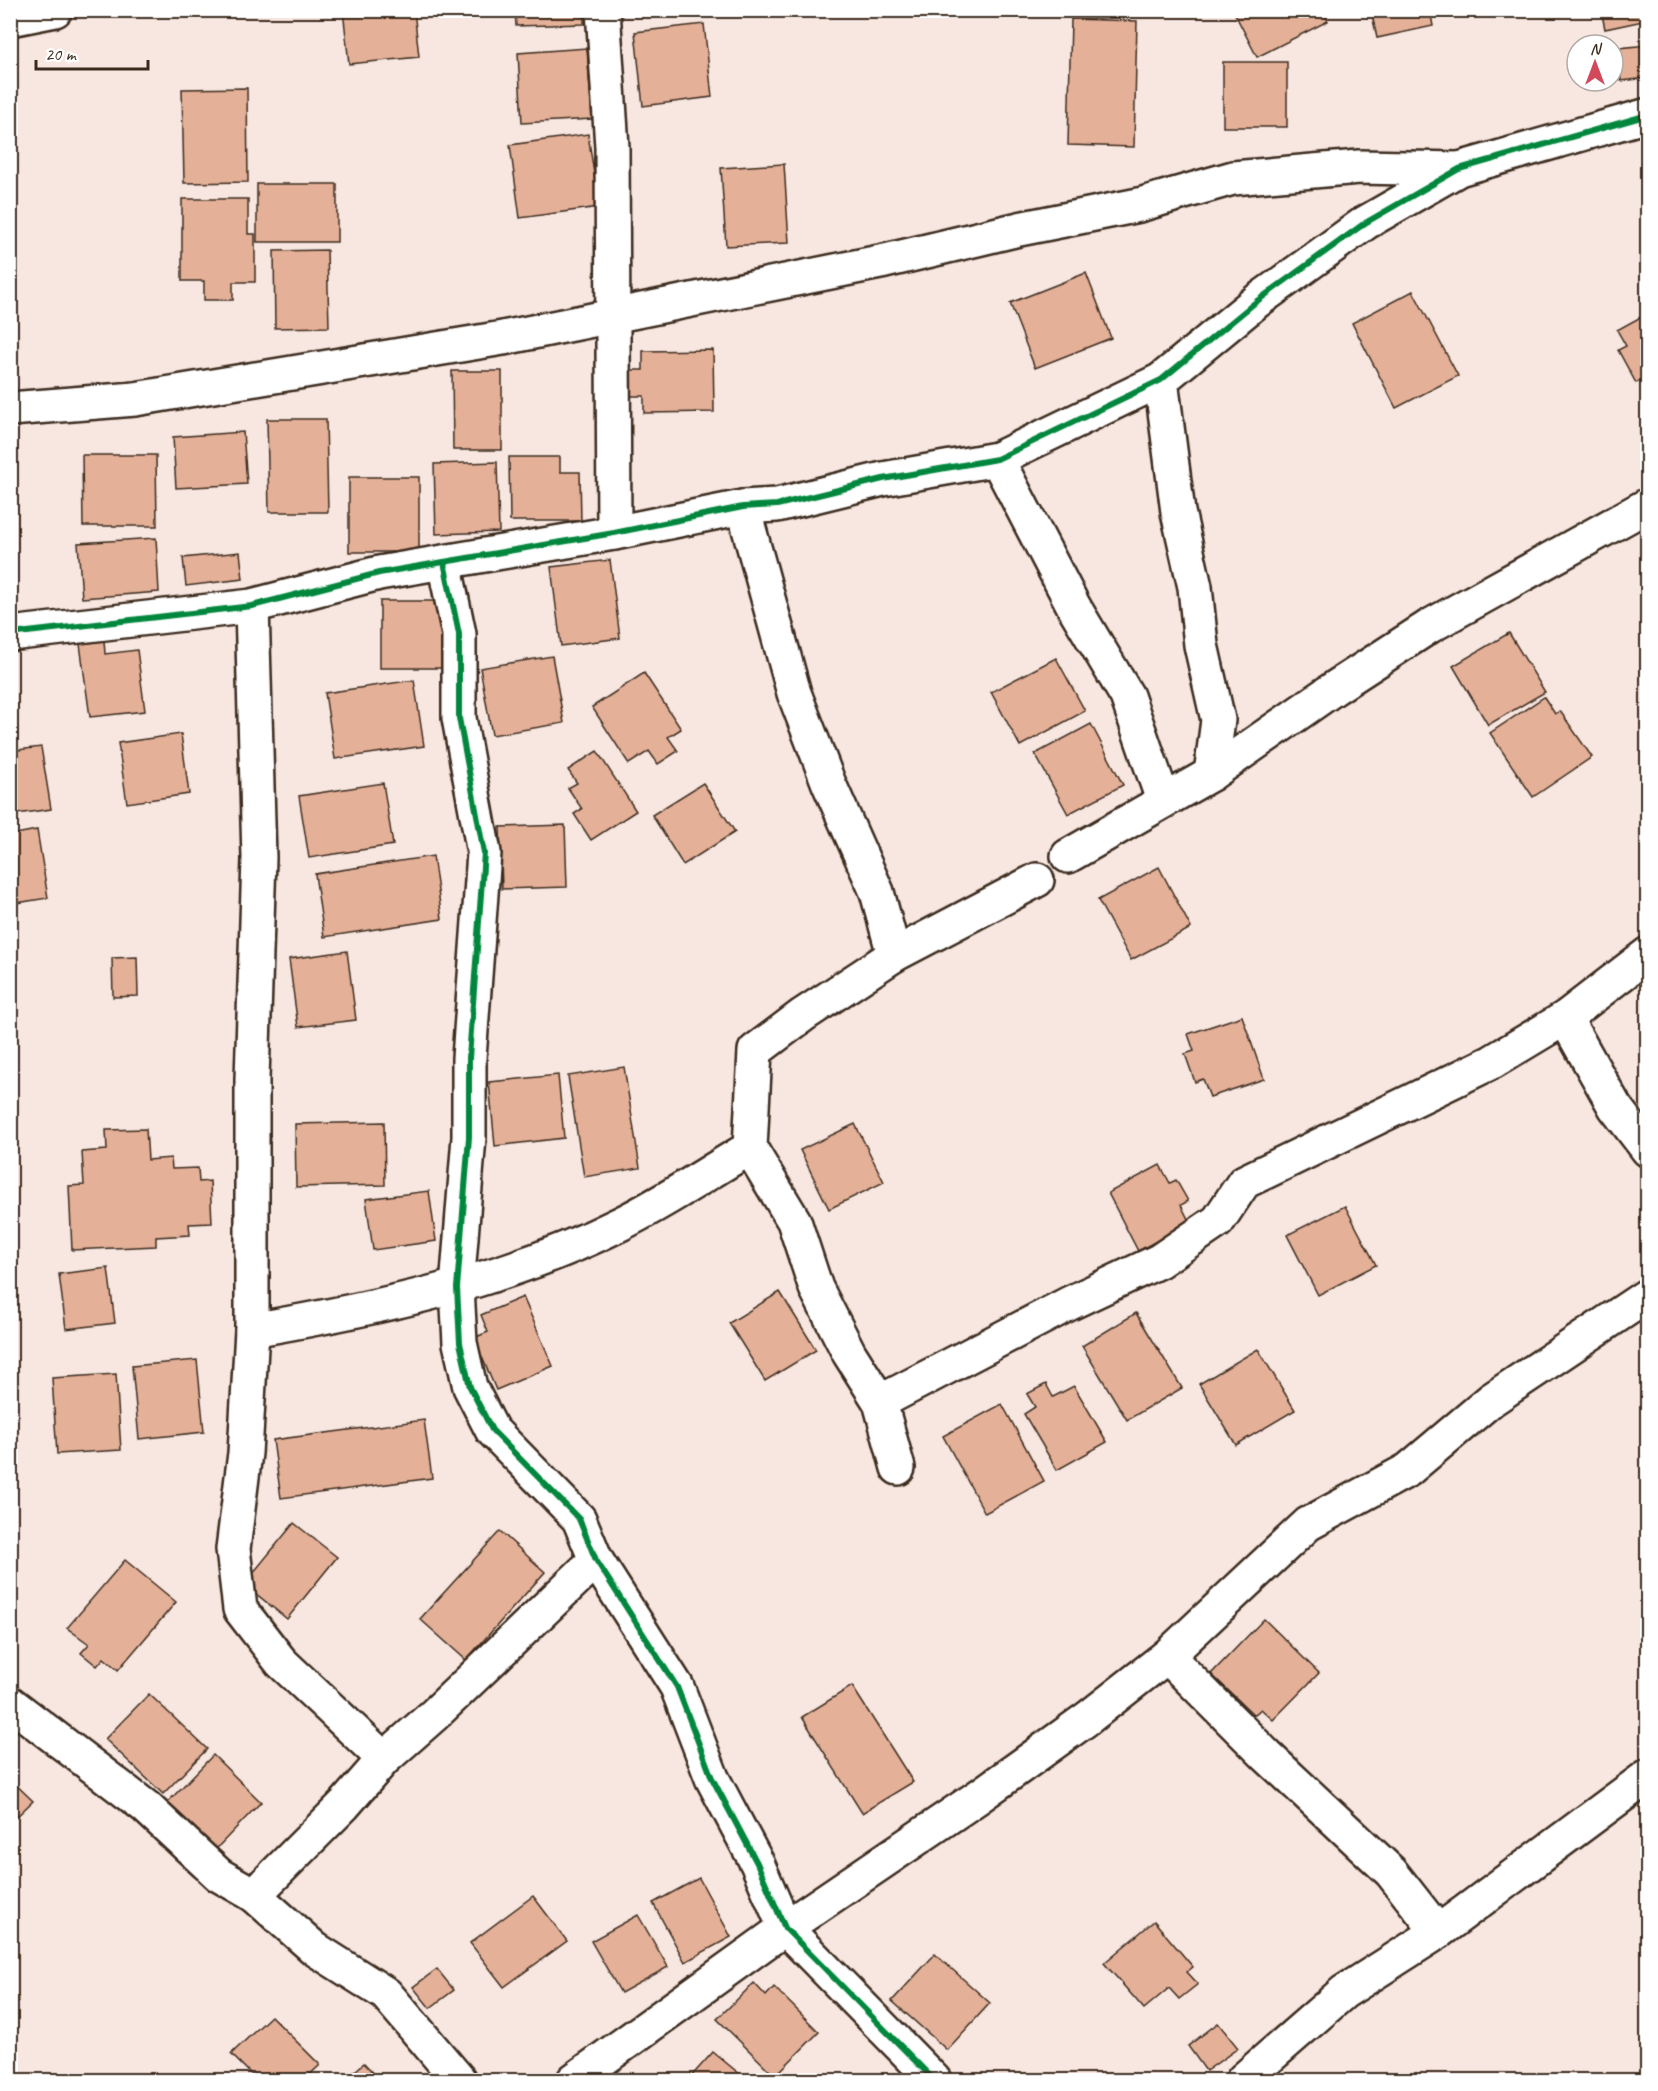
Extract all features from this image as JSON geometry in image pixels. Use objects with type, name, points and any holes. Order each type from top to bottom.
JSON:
[{"type":"street","points":[[10,19],[55,10]]},
{"type":"street","points":[[603,10],[612,147],[614,533]]},
{"type":"street","points":[[10,634],[252,606],[379,573],[614,533],[743,507],[777,505],[883,478],[997,459],[1161,380],[1257,301],[1365,223],[1459,169],[1647,115]]},
{"type":"street","points":[[10,409],[135,399],[503,338],[885,261],[1018,229],[1139,205],[1233,178],[1359,167],[1459,169]]},
{"type":"street","points":[[1161,380],[1178,512],[1195,587],[1201,645],[1218,720],[1211,774]]},
{"type":"street","points":[[997,459],[1074,607],[1127,696],[1164,800]]},
{"type":"street","points":[[1068,856],[1211,774],[1336,687],[1430,626],[1647,505]]},
{"type":"street","points":[[743,507],[794,693],[829,784],[877,892],[894,955]]},
{"type":"street","points":[[444,562],[459,634],[459,718],[484,854],[469,1058],[469,1137],[458,1288],[460,1343],[470,1387],[492,1430],[579,1519],[596,1560],[677,1687],[712,1779],[757,1863],[785,1928],[934,2080]]},
{"type":"street","points":[[252,606],[259,858],[252,1079],[252,1330],[245,1454],[234,1549],[240,1610],[281,1662],[384,1759]]},
{"type":"street","points":[[898,1468],[880,1402],[849,1353],[816,1288],[794,1221],[750,1148],[755,1051],[803,1015],[894,955],[1037,880]]},
{"type":"street","points":[[880,1402],[1070,1303],[1158,1261],[1218,1221],[1244,1182],[1492,1062],[1565,1018],[1647,954]]},
{"type":"street","points":[[1565,1018],[1614,1107],[1647,1150]]},
{"type":"street","points":[[252,1330],[328,1317],[458,1288],[550,1255],[620,1224],[750,1148]]},
{"type":"street","points":[[573,2080],[785,1928],[978,1797],[1088,1718],[1167,1656],[1308,1524],[1408,1470],[1491,1401],[1647,1295]]},
{"type":"street","points":[[254,1895],[344,1805],[384,1759],[434,1716],[596,1560]]},
{"type":"street","points":[[1167,1656],[1267,1756],[1390,1872],[1438,1932]]},
{"type":"street","points":[[10,1703],[146,1807],[219,1875],[254,1895],[315,1949],[386,1994],[459,2080]]},
{"type":"street","points":[[1243,2080],[1344,1992],[1438,1932],[1647,1776]]},
{"type":"building","points":[[343,10],[414,10],[419,57],[349,64]]},
{"type":"building","points":[[515,10],[584,10],[584,24],[516,26]]},
{"type":"building","points":[[1233,10],[1322,10],[1328,21],[1257,57]]},
{"type":"building","points":[[1371,10],[1430,10],[1433,26],[1377,38]]},
{"type":"building","points":[[1601,10],[1648,10],[1648,20],[1605,29]]},
{"type":"building","points":[[1071,19],[1137,21],[1134,147],[1068,145]]},
{"type":"building","points":[[704,24],[712,97],[643,106],[635,32]]},
{"type":"building","points":[[1648,45],[1648,78],[1625,81],[1625,47]]},
{"type":"building","points":[[587,48],[592,119],[522,123],[518,53]]},
{"type":"building","points":[[1223,62],[1287,62],[1287,127],[1223,127]]},
{"type":"building","points":[[247,88],[248,182],[184,183],[182,89]]},
{"type":"building","points":[[588,134],[599,207],[520,218],[510,145]]},
{"type":"building","points":[[784,164],[789,243],[726,246],[721,168]]},
{"type":"building","points":[[257,184],[337,184],[337,242],[257,242]]},
{"type":"building","points":[[182,199],[248,199],[248,234],[255,234],[255,282],[233,282],[233,300],[204,300],[204,281],[182,281]]},
{"type":"building","points":[[327,250],[329,327],[275,328],[274,251]]},
{"type":"building","points":[[1086,273],[1111,338],[1035,368],[1010,303]]},
{"type":"building","points":[[1413,291],[1458,376],[1396,408],[1352,323]]},
{"type":"building","points":[[1648,313],[1648,386],[1644,379],[1636,383],[1618,350],[1626,346],[1617,330]]},
{"type":"building","points":[[713,350],[714,412],[644,413],[644,396],[626,396],[625,370],[643,370],[643,351]]},
{"type":"building","points":[[452,371],[502,371],[502,450],[453,450]]},
{"type":"building","points":[[267,419],[326,419],[328,512],[269,512]]},
{"type":"building","points":[[243,432],[247,484],[176,488],[173,437]]},
{"type":"building","points":[[82,455],[156,455],[157,526],[83,526]]},
{"type":"building","points":[[509,457],[560,457],[560,472],[580,472],[581,521],[510,521]]},
{"type":"building","points":[[497,462],[499,532],[436,534],[434,464]]},
{"type":"building","points":[[349,477],[419,477],[419,552],[349,552]]},
{"type":"building","points":[[156,538],[159,592],[82,598],[78,543]]},
{"type":"building","points":[[240,552],[243,579],[186,586],[183,558]]},
{"type":"building","points":[[610,560],[620,638],[561,646],[551,567]]},
{"type":"building","points":[[380,601],[442,601],[442,668],[380,668]]},
{"type":"building","points":[[1509,633],[1545,692],[1488,725],[1453,666]]},
{"type":"building","points":[[104,641],[105,654],[137,650],[145,711],[90,717],[80,644]]},
{"type":"building","points":[[552,656],[564,723],[492,735],[480,668]]},
{"type":"building","points":[[1056,658],[1085,711],[1020,746],[991,692]]},
{"type":"building","points":[[644,673],[681,729],[668,737],[678,751],[658,764],[649,751],[629,764],[592,707]]},
{"type":"building","points":[[414,680],[424,746],[335,759],[325,693]]},
{"type":"building","points":[[1544,697],[1555,714],[1560,711],[1592,757],[1533,797],[1490,733]]},
{"type":"building","points":[[1091,724],[1123,785],[1068,814],[1035,754]]},
{"type":"building","points":[[181,734],[189,794],[127,803],[118,743]]},
{"type":"building","points":[[41,747],[51,809],[10,815],[10,751]]},
{"type":"building","points":[[597,751],[636,811],[591,840],[574,814],[582,809],[568,788],[577,783],[568,770]]},
{"type":"building","points":[[383,783],[393,845],[309,858],[299,796]]},
{"type":"building","points":[[703,783],[735,832],[683,865],[652,815]]},
{"type":"building","points":[[565,825],[567,887],[502,889],[500,827]]},
{"type":"building","points":[[37,830],[48,898],[10,904],[10,835]]},
{"type":"building","points":[[433,856],[442,919],[324,937],[315,874]]},
{"type":"building","points":[[1159,867],[1191,928],[1131,960],[1098,900]]},
{"type":"building","points":[[347,951],[356,1020],[298,1027],[289,959]]},
{"type":"building","points":[[137,957],[138,996],[113,997],[112,958]]},
{"type":"building","points":[[1242,1016],[1264,1079],[1210,1097],[1203,1079],[1195,1082],[1185,1054],[1194,1051],[1188,1034]]},
{"type":"building","points":[[624,1067],[640,1168],[584,1177],[568,1076]]},
{"type":"building","points":[[558,1075],[564,1138],[495,1146],[489,1082]]},
{"type":"building","points":[[384,1122],[385,1185],[296,1187],[295,1124]]},
{"type":"building","points":[[855,1124],[884,1182],[829,1209],[800,1150]]},
{"type":"building","points":[[146,1129],[148,1160],[171,1158],[172,1169],[198,1168],[199,1182],[210,1181],[212,1223],[189,1224],[190,1235],[156,1237],[156,1246],[72,1250],[69,1186],[84,1185],[82,1152],[107,1150],[106,1130]]},
{"type":"building","points":[[1160,1165],[1170,1183],[1176,1180],[1188,1201],[1181,1205],[1190,1223],[1138,1251],[1108,1193]]},
{"type":"building","points":[[429,1191],[436,1241],[373,1250],[366,1199]]},
{"type":"building","points":[[1345,1206],[1376,1265],[1318,1295],[1287,1235]]},
{"type":"building","points":[[108,1268],[115,1323],[66,1329],[59,1274]]},
{"type":"building","points":[[780,1292],[816,1350],[765,1381],[729,1323]]},
{"type":"building","points":[[523,1297],[553,1366],[496,1390],[474,1338],[488,1332],[481,1315]]},
{"type":"building","points":[[1136,1313],[1182,1388],[1127,1420],[1082,1346]]},
{"type":"building","points":[[1258,1349],[1295,1410],[1236,1445],[1199,1384]]},
{"type":"building","points":[[197,1360],[204,1432],[139,1439],[132,1366]]},
{"type":"building","points":[[116,1374],[121,1450],[57,1454],[52,1378]]},
{"type":"building","points":[[1046,1384],[1053,1397],[1074,1386],[1107,1442],[1057,1470],[1024,1414],[1035,1407],[1027,1394]]},
{"type":"building","points":[[1002,1404],[1044,1481],[985,1513],[943,1436]]},
{"type":"building","points":[[424,1420],[432,1478],[281,1498],[273,1440]]},
{"type":"building","points":[[294,1523],[337,1557],[287,1619],[244,1584]]},
{"type":"building","points":[[500,1531],[545,1572],[466,1660],[420,1619]]},
{"type":"building","points":[[125,1560],[176,1602],[118,1670],[104,1658],[97,1666],[81,1653],[89,1644],[67,1628]]},
{"type":"building","points":[[1264,1619],[1319,1673],[1273,1720],[1261,1709],[1254,1715],[1211,1674]]},
{"type":"building","points":[[852,1686],[913,1782],[862,1813],[802,1717]]},
{"type":"building","points":[[149,1694],[207,1749],[163,1794],[105,1739]]},
{"type":"building","points":[[213,1755],[261,1802],[215,1850],[167,1803]]},
{"type":"building","points":[[10,1779],[33,1801],[10,1823]]},
{"type":"building","points":[[699,1878],[731,1937],[685,1962],[653,1903]]},
{"type":"building","points":[[533,1896],[567,1941],[504,1987],[470,1943]]},
{"type":"building","points":[[638,1915],[668,1967],[621,1993],[591,1941]]},
{"type":"building","points":[[1154,1921],[1193,1967],[1187,1972],[1198,1984],[1179,1999],[1169,1988],[1144,2009],[1104,1963]]},
{"type":"building","points":[[935,1954],[990,2003],[947,2050],[892,2001]]},
{"type":"building","points":[[437,1969],[454,1990],[430,2008],[413,1987]]},
{"type":"building","points":[[754,1983],[766,1996],[774,1987],[819,2032],[775,2076],[717,2019]]},
{"type":"building","points":[[271,2016],[320,2065],[304,2080],[257,2080],[231,2054]]},
{"type":"building","points":[[1218,2023],[1238,2048],[1206,2071],[1188,2046]]},
{"type":"building","points":[[713,2052],[747,2080],[688,2080]]},
{"type":"building","points":[[364,2063],[380,2080],[345,2080]]},
{"type":"cycle path","points":[[10,634],[252,606],[379,573],[614,533],[743,507],[777,505],[883,479],[997,459],[1161,380],[1257,301],[1365,223],[1459,169],[1648,115]]},
{"type":"cycle path","points":[[444,562],[459,634],[459,718],[484,853],[469,1058],[469,1137],[457,1288],[460,1343],[470,1387],[492,1430],[579,1519],[596,1560],[677,1687],[712,1778],[757,1863],[785,1928],[934,2080]]}]
